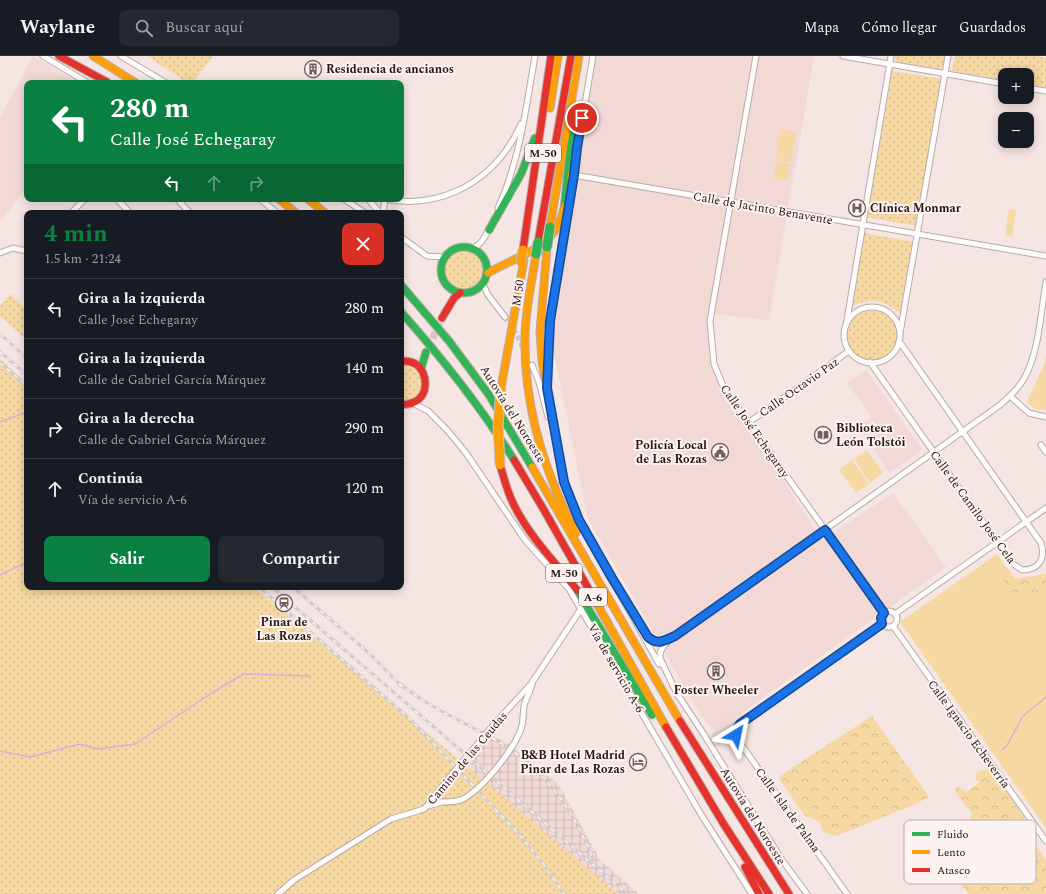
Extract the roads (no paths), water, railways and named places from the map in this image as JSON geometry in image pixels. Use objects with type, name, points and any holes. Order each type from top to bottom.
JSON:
[{"type":"main road","points":[[59,56],[104,80]]},
{"type":"main road","points":[[66,56],[105,80]]},
{"type":"main road","points":[[93,56],[131,80]]},
{"type":"main road","points":[[489,230],[518,182],[530,156],[535,138],[548,56]]},
{"type":"main road","points":[[524,250],[551,56]]},
{"type":"main road","name":"M-50","points":[[558,56],[501,388],[497,431],[500,465],[505,486],[523,523],[535,540],[579,592],[710,812],[763,894]]},
{"type":"main road","name":"M 50","points":[[571,56],[528,305],[525,337],[525,362],[534,427],[559,498],[573,528],[628,626],[631,638]]},
{"type":"main road","points":[[564,210],[579,56]]},
{"type":"main road","points":[[564,482],[542,361],[540,332],[547,247],[579,56]]},
{"type":"main road","points":[[488,273],[539,246],[548,240],[558,228],[564,210],[577,148]]},
{"type":"main road","points":[[282,202],[292,210]]},
{"type":"main road","points":[[312,202],[321,210]]},
{"type":"main road","points":[[457,248],[473,248],[486,260],[488,273],[483,284],[473,292],[460,293],[449,288],[442,277],[442,264],[450,252],[457,248]]},
{"type":"main road","name":"Autovía del Noroeste","points":[[404,288],[449,341],[489,395],[676,716],[789,894]]},
{"type":"main road","points":[[447,307],[449,288]]},
{"type":"main road","points":[[442,318],[447,307],[460,293]]},
{"type":"main road","name":"Autovía del Noroeste","points":[[404,316],[460,383],[511,455],[542,506],[692,771],[769,894]]},
{"type":"main road","points":[[404,361],[413,362],[419,359],[426,352],[421,369]]},
{"type":"main road","points":[[404,404],[413,403],[422,396],[426,385],[424,374],[413,362]]},
{"type":"main road","points":[[745,867],[760,894]]},
{"type":"street","points":[[43,56],[83,80]]},
{"type":"street","points":[[121,56],[161,80]]},
{"type":"street","points":[[473,248],[482,242],[489,230],[513,171],[535,56]]},
{"type":"street","points":[[547,388],[550,321],[593,56]]},
{"type":"street","name":"Calle José Echegaray","points":[[756,56],[710,321],[715,369],[724,388],[748,423],[884,613]]},
{"type":"street","points":[[843,56],[998,83]]},
{"type":"street","points":[[891,56],[845,331],[845,341],[850,351],[858,359],[870,362],[880,361],[888,357],[893,353],[899,341],[948,56]]},
{"type":"street","points":[[1034,89],[1046,91]]},
{"type":"street","points":[[404,201],[430,200],[459,190],[484,175],[513,141],[524,115]]},
{"type":"street","name":"Calle de Jacinto Benavente","points":[[574,175],[1046,256]]},
{"type":"street","points":[[73,210],[82,202]]},
{"type":"street","points":[[120,202],[127,210]]},
{"type":"street","points":[[180,202],[187,210]]},
{"type":"street","points":[[264,202],[273,210]]},
{"type":"street","points":[[348,202],[360,210]]},
{"type":"street","points":[[371,202],[379,210]]},
{"type":"street","points":[[404,239],[427,256],[445,258]]},
{"type":"street","points":[[0,253],[13,248],[24,250]]},
{"type":"street","points":[[678,696],[660,658],[659,653],[661,648],[675,636],[963,432],[1010,396],[1024,378],[1032,361],[1046,282]]},
{"type":"street","points":[[483,284],[488,294],[505,317]]},
{"type":"street","points":[[846,326],[849,320],[858,311],[864,308],[877,307],[884,309],[896,319],[900,333]]},
{"type":"street","name":"Calle de Camilo José Cela","points":[[870,362],[933,453],[1017,568],[1027,570],[1038,565],[1042,561],[1044,553],[1043,548],[899,341]]},
{"type":"street","name":"Calle Octavio Paz","points":[[748,423],[850,351]]},
{"type":"street","points":[[532,365],[539,382],[558,465],[579,520],[678,696],[703,733],[782,860],[806,894]]},
{"type":"street","points":[[1010,396],[1029,413],[1046,417]]},
{"type":"street","name":"Vía de servicio A-6","points":[[413,403],[428,411],[448,431],[466,453],[525,540],[569,589],[702,816],[752,894]]},
{"type":"street","points":[[1041,445],[1046,452]]},
{"type":"street","points":[[895,614],[1046,508]]},
{"type":"street","points":[[612,578],[648,637],[652,641],[658,643],[675,636]]},
{"type":"street","name":"Camino de las Ceudas","points":[[278,894],[294,880],[391,819],[422,810],[427,806],[490,729],[534,680],[581,609]]},
{"type":"street","points":[[889,611],[895,614],[897,621],[893,626],[888,627],[882,624],[881,618],[884,613],[889,611]]},
{"type":"street","name":"Calle Isla de Palma","points":[[851,894],[846,892],[738,740],[736,735],[737,728],[740,724],[882,624]]},
{"type":"street","name":"Calle Ignacio Echeverría","points":[[893,626],[1031,820]]},
{"type":"street","points":[[427,806],[435,803],[463,799],[481,784],[508,754],[521,731],[524,705],[534,680]]},
{"type":"street","name":"Calle Ignacio Echeverría","points":[[1036,827],[1046,841]]},
{"type":"waterway","points":[[0,422],[24,413]]},
{"type":"waterway","points":[[0,575],[24,563]]},
{"type":"waterway","points":[[0,751],[30,757],[80,744],[98,749],[135,744],[213,692],[244,674],[310,676]]},
{"type":"waterway","points":[[1002,750],[1006,747],[1023,716],[1046,697]]},
{"type":"tunnel","points":[[505,317],[517,335],[523,348]]},
{"type":"tunnel","points":[[428,348],[442,318]]},
{"type":"railway","points":[[0,334],[24,355]]},
{"type":"railway","points":[[0,352],[24,372]]},
{"type":"railway","points":[[0,363],[24,383]]},
{"type":"railway","points":[[262,590],[410,719],[518,833],[541,861],[564,894]]},
{"type":"railway","points":[[275,590],[627,894]]},
{"type":"railway","points":[[296,590],[370,654],[402,687]]},
{"type":"railway","points":[[399,683],[422,700],[499,742],[530,765],[544,778],[567,807],[593,859]]},
{"type":"place","name":"Residencia de ancianos","points":[[313,69]]},
{"type":"place","name":"Clínica Monmar","points":[[857,208]]},
{"type":"place","name":"Biblioteca León Tolstói","points":[[823,435]]},
{"type":"place","name":"Policía Local de Las Rozas","points":[[720,452]]},
{"type":"place","name":"Pinar de Las Rozas","points":[[284,603]]},
{"type":"place","name":"Foster Wheeler","points":[[716,671]]},
{"type":"place","name":"B&B Hotel Madrid Pinar de Las Rozas","points":[[638,762]]}]
